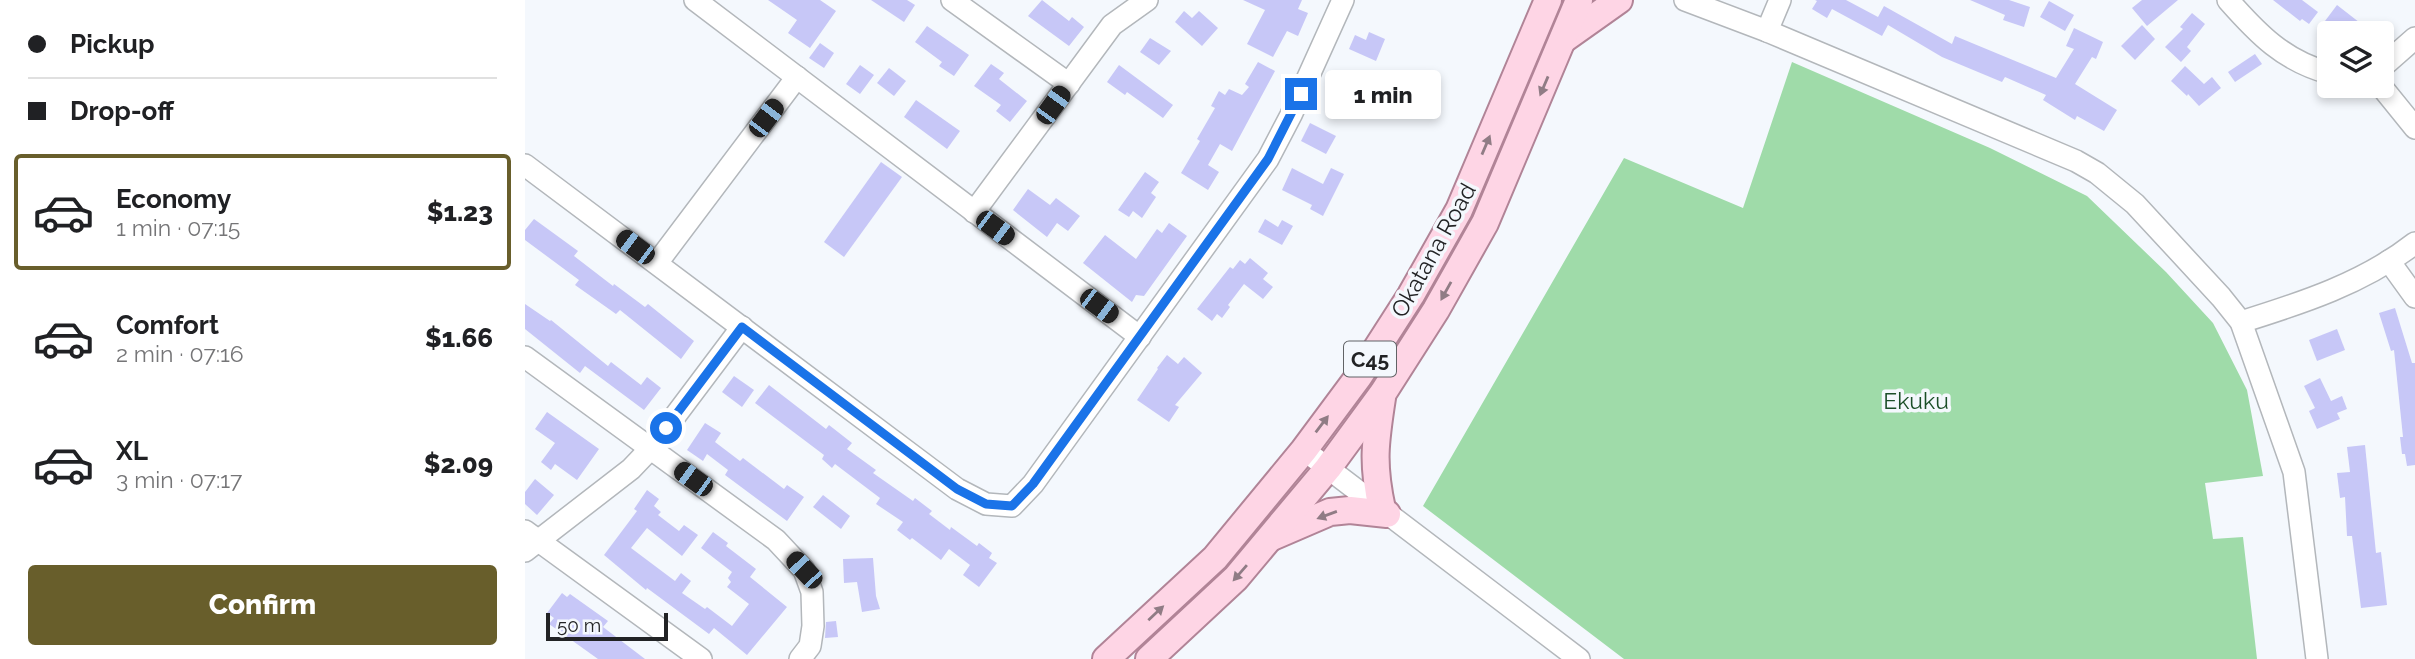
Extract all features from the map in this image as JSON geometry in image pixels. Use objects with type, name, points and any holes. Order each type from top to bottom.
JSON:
[{"type":"main road","points":[[1531,0],[1537,28]]},
{"type":"main road","name":"Okatana Road","points":[[1106,659],[1215,558],[1304,450],[1359,376],[1411,295],[1459,210],[1548,0]]},
{"type":"main road","name":"Okatana Road","points":[[1149,659],[1236,578],[1328,468],[1383,393],[1436,310],[1485,223],[1579,0]]},
{"type":"main road","points":[[1564,39],[1619,0]]},
{"type":"main road","points":[[1269,538],[1330,513],[1350,510],[1385,511],[1375,476],[1374,446],[1383,393]]},
{"type":"street","points":[[695,0],[1140,337]]},
{"type":"street","points":[[952,0],[1069,84]]},
{"type":"street","points":[[974,212],[1112,25],[1147,0]]},
{"type":"street","points":[[525,165],[957,489],[986,504],[1012,506],[1033,484],[1268,159],[1343,0]]},
{"type":"street","points":[[1685,0],[1767,31],[2048,148],[2097,173],[2135,204],[2241,322],[2294,472],[2317,659]]},
{"type":"street","points":[[1767,31],[1780,0]]},
{"type":"street","points":[[2228,0],[2289,58],[2317,70]]},
{"type":"street","points":[[2394,56],[2415,38]]},
{"type":"street","points":[[657,263],[797,77]]},
{"type":"street","points":[[2391,98],[2415,128]]},
{"type":"street","points":[[2241,322],[2317,297],[2366,275],[2415,243]]},
{"type":"street","points":[[2389,261],[2415,297]]},
{"type":"street","points":[[701,659],[529,541],[631,469],[651,448],[742,327]]},
{"type":"street","points":[[525,357],[776,540],[804,570],[812,592],[813,625],[810,646],[800,659]]},
{"type":"street","points":[[1304,450],[1579,659]]},
{"type":"green space","name":"Ekuku","points":[[1792,62],[1990,148],[2087,196],[2166,272],[2213,323],[2247,390],[2263,476],[2205,483],[2213,539],[2243,537],[2257,659],[1624,659],[1423,506],[1624,158],[1743,208]]},
{"type":"building","points":[[768,0],[820,0],[836,11],[810,48],[788,33],[797,20]]},
{"type":"building","points":[[871,0],[907,0],[915,5],[904,22]]},
{"type":"building","points":[[1042,0],[1069,21],[1072,17],[1084,27],[1069,46],[1028,16]]},
{"type":"building","points":[[1243,0],[1302,0],[1298,9],[1308,13],[1298,36],[1287,31],[1273,57],[1247,44],[1265,10]]},
{"type":"building","points":[[1815,0],[1846,0],[1878,17],[1884,6],[1952,44],[1955,36],[2056,78],[2074,49],[2066,46],[2074,28],[2103,42],[2096,59],[2092,57],[2075,84],[2117,110],[2104,131],[2077,116],[2075,120],[2043,100],[2046,95],[2005,77],[2002,82],[1942,57],[1888,25],[1882,36],[1832,9],[1827,18],[1812,9],[1817,1]]},
{"type":"building","points":[[1970,0],[2009,0],[2030,7],[2024,27],[2003,20],[2005,15]]},
{"type":"building","points":[[2142,0],[2178,0],[2147,26],[2132,8]]},
{"type":"building","points":[[2273,0],[2302,0],[2318,12],[2309,24],[2302,19],[2300,21]]},
{"type":"building","points":[[2049,1],[2074,15],[2065,31],[2040,17]]},
{"type":"building","points":[[2337,5],[2358,21],[2325,21]]},
{"type":"building","points":[[1184,11],[1192,18],[1199,11],[1218,28],[1202,46],[1175,22]]},
{"type":"building","points":[[2192,13],[2205,24],[2187,47],[2191,51],[2181,62],[2165,47],[2183,29],[2180,27]]},
{"type":"building","points":[[2142,25],[2155,39],[2135,60],[2121,46]]},
{"type":"building","points":[[927,26],[969,55],[954,76],[939,66],[942,62],[915,42]]},
{"type":"building","points":[[1369,32],[1385,39],[1376,61],[1349,49],[1355,35],[1366,40]]},
{"type":"building","points":[[1150,38],[1171,51],[1159,65],[1140,52]]},
{"type":"building","points":[[820,43],[834,53],[824,68],[809,58]]},
{"type":"building","points":[[2255,54],[2262,64],[2235,82],[2228,72]]},
{"type":"building","points":[[1258,62],[1275,71],[1232,151],[1220,144],[1208,165],[1219,172],[1208,190],[1181,173],[1200,141],[1197,139],[1215,108],[1211,106],[1219,91],[1225,95],[1229,89],[1242,95],[1249,87],[1245,84]]},
{"type":"building","points":[[991,64],[1004,73],[999,79],[1027,101],[1010,122],[996,111],[1001,105],[974,86]]},
{"type":"building","points":[[860,65],[874,75],[860,94],[846,84]]},
{"type":"building","points":[[1119,65],[1173,105],[1163,118],[1127,92],[1125,95],[1107,82]]},
{"type":"building","points":[[2185,66],[2204,84],[2212,77],[2221,88],[2199,106],[2171,81]]},
{"type":"building","points":[[889,68],[906,81],[894,96],[877,83]]},
{"type":"building","points":[[916,100],[960,131],[947,149],[904,117]]},
{"type":"building","points":[[1310,123],[1336,136],[1326,154],[1301,141]]},
{"type":"building","points":[[881,162],[902,177],[844,257],[824,242]]},
{"type":"building","points":[[1292,168],[1323,184],[1331,168],[1344,174],[1323,216],[1310,209],[1312,205],[1282,190]]},
{"type":"building","points":[[1145,172],[1159,182],[1151,193],[1156,197],[1142,218],[1133,211],[1129,217],[1118,210]]},
{"type":"building","points":[[1028,189],[1050,205],[1056,198],[1080,216],[1068,231],[1057,223],[1047,237],[1013,210]]},
{"type":"building","points":[[534,219],[578,251],[574,256],[613,286],[614,284],[645,307],[648,304],[694,341],[681,359],[620,310],[616,314],[575,285],[579,280],[525,240],[525,230]]},
{"type":"building","points":[[1265,219],[1278,227],[1282,220],[1293,226],[1282,245],[1258,232]]},
{"type":"building","points":[[1169,223],[1187,236],[1144,296],[1136,295],[1132,302],[1083,263],[1105,235],[1136,259],[1157,229],[1162,233]]},
{"type":"building","points":[[1250,258],[1268,273],[1263,279],[1273,287],[1263,299],[1244,284],[1222,318],[1217,314],[1212,321],[1197,309],[1230,267],[1233,269],[1240,260],[1245,264]]},
{"type":"building","points":[[525,304],[551,320],[608,366],[611,362],[641,385],[647,377],[661,388],[644,410],[585,366],[580,373],[525,329]]},
{"type":"building","points":[[2395,308],[2412,363],[2415,363],[2415,465],[2407,466],[2400,437],[2403,437],[2394,350],[2391,351],[2379,313]]},
{"type":"building","points":[[2337,329],[2345,350],[2317,361],[2309,340]]},
{"type":"building","points":[[1167,355],[1178,364],[1184,357],[1202,373],[1175,405],[1179,407],[1169,422],[1137,400]]},
{"type":"building","points":[[734,376],[754,390],[742,407],[722,392]]},
{"type":"building","points":[[2320,378],[2331,401],[2342,396],[2347,409],[2337,413],[2340,419],[2317,429],[2309,411],[2315,408],[2304,386]]},
{"type":"building","points":[[769,385],[826,429],[829,425],[852,443],[847,449],[876,470],[873,473],[913,501],[915,498],[932,511],[929,514],[950,530],[951,527],[977,546],[979,543],[992,553],[989,558],[997,563],[979,587],[963,575],[970,565],[949,549],[941,560],[912,538],[910,540],[897,530],[903,522],[876,504],[880,498],[835,464],[832,468],[822,459],[824,455],[755,403]]},
{"type":"building","points":[[547,412],[599,449],[577,480],[555,464],[551,470],[541,462],[555,443],[535,429]]},
{"type":"building","points":[[705,423],[721,433],[715,442],[740,461],[743,458],[784,489],[787,485],[804,497],[787,521],[725,475],[728,470],[707,454],[703,461],[687,450]]},
{"type":"building","points":[[2365,445],[2376,553],[2381,552],[2387,605],[2361,608],[2352,536],[2347,536],[2345,497],[2340,498],[2337,473],[2350,472],[2347,447]]},
{"type":"building","points":[[535,479],[554,495],[537,515],[525,504],[525,492]]},
{"type":"building","points":[[647,490],[659,499],[654,506],[661,512],[658,515],[679,531],[684,525],[698,535],[682,556],[647,528],[631,548],[675,581],[681,573],[691,581],[682,593],[732,626],[749,604],[727,587],[731,582],[728,578],[732,572],[701,548],[713,532],[728,543],[726,546],[756,569],[750,577],[787,607],[747,655],[714,628],[709,634],[647,588],[646,590],[604,555],[637,511],[634,509]]},
{"type":"building","points":[[823,495],[850,516],[841,529],[813,507]]},
{"type":"building","points":[[873,558],[876,596],[880,609],[862,612],[857,582],[844,583],[843,559]]},
{"type":"building","points":[[562,593],[567,597],[570,594],[608,621],[603,627],[645,659],[598,659],[549,624],[554,618],[547,613]]},
{"type":"building","points":[[836,621],[838,637],[825,638],[826,622]]},
{"type":"route","points":[[666,428],[742,327],[957,489],[986,504],[1012,506],[1033,484],[1268,159],[1301,94]]}]
